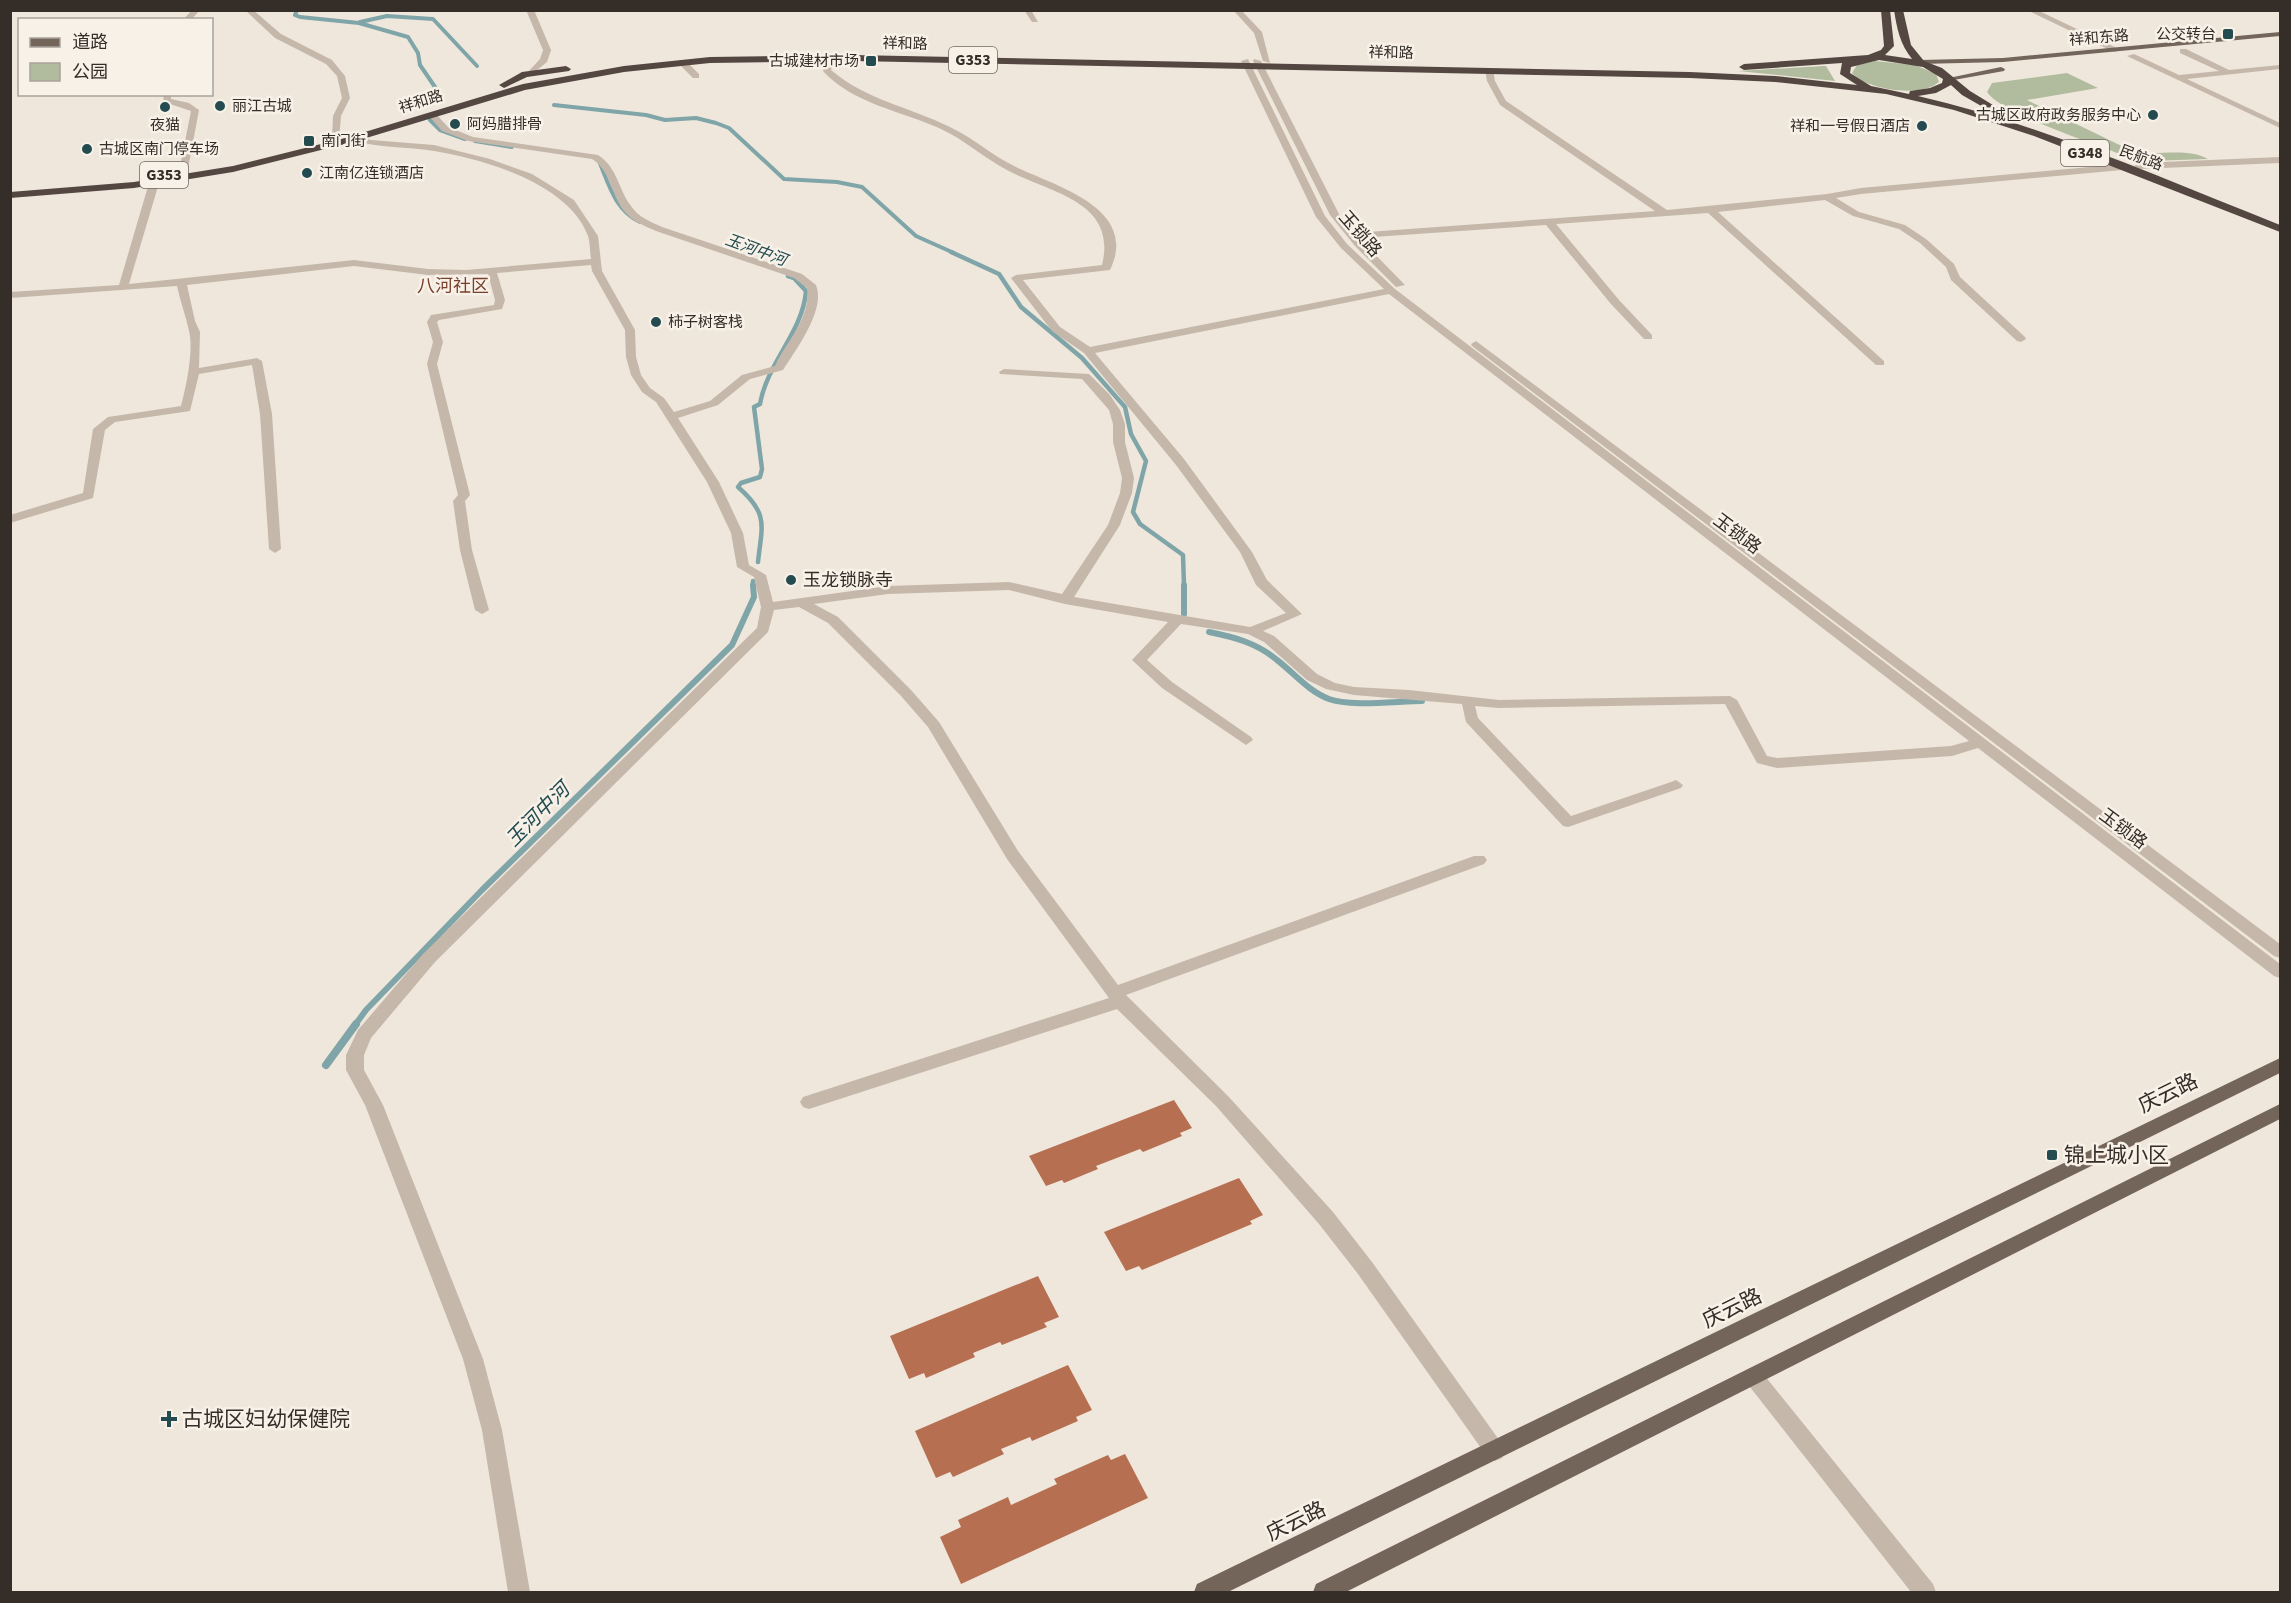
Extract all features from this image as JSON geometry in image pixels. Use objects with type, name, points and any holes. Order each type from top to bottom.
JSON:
[{"type":"highway","name":"G348","points":[[1866,58],[1898,58],[1920,63],[1939,70],[1948,79],[1943,87],[1915,93],[1886,91],[1860,84],[1845,74],[1846,65],[1866,58],[1884,52],[1888,46],[1885,10]]},
{"type":"highway","name":"G348","points":[[1898,10],[1903,41],[1920,63]]},
{"type":"highway","name":"祥和路","points":[[10,195],[154,183],[261,164],[356,138],[567,73],[699,56],[774,53],[1712,75],[1886,91]]},
{"type":"highway","name":"祥和路","points":[[10,189],[136,179],[256,159],[336,138],[496,89],[532,72],[567,73],[752,58],[1678,68],[1784,65],[1866,58]]},
{"type":"highway","name":"民航路","points":[[1948,79],[1971,96],[1998,111],[2280,221]]},
{"type":"highway","points":[[513,80],[517,84],[530,86]]},
{"type":"highway","name":"民航路","points":[[1886,91],[2000,121],[2280,229]]},
{"type":"main road","name":"祥和东路","points":[[1920,63],[1989,62],[2280,34]]},
{"type":"main road","name":"祥和东路","points":[[1948,79],[2005,69],[2280,42]]},
{"type":"main road","name":"庆云路","points":[[1204,1593],[2280,1065]]},
{"type":"main road","points":[[1324,1593],[2280,1111]]},
{"type":"street","points":[[248,10],[278,36],[329,63],[341,76],[346,98],[337,116],[336,138]]},
{"type":"street","points":[[530,10],[547,50],[542,63],[532,72]]},
{"type":"street","points":[[1027,10],[1035,20]]},
{"type":"street","points":[[1236,10],[1258,32],[1255,63]]},
{"type":"street","points":[[2030,10],[2117,50]]},
{"type":"street","points":[[2183,51],[2227,72]]},
{"type":"street","points":[[2132,56],[2280,126]]},
{"type":"street","points":[[831,58],[827,71],[849,87],[942,126],[985,150],[1010,168],[1075,198],[1103,220],[1109,231],[1110,247],[1106,268],[1016,278],[1056,329],[1088,351],[1180,462],[1246,552],[1261,582],[1294,614],[1251,630]]},
{"type":"street","points":[[682,63],[696,76]]},
{"type":"street","name":"玉锁路","points":[[1255,63],[1326,201],[1351,236],[1388,274],[1435,313],[2280,952]]},
{"type":"street","name":"玉锁路","points":[[1255,63],[1322,216],[1344,246],[1391,291],[2280,972]]},
{"type":"street","points":[[2178,78],[2280,67]]},
{"type":"street","points":[[1489,70],[1491,81],[1503,104],[1666,214]]},
{"type":"street","points":[[167,96],[166,100],[195,110],[184,172]]},
{"type":"street","points":[[432,115],[445,129],[471,139],[580,153],[600,159],[607,165],[626,206],[643,221],[659,229],[798,276],[812,287],[813,305],[779,368],[746,377],[714,403],[672,416]]},
{"type":"street","points":[[356,138],[370,143],[434,148],[472,156],[508,167],[542,183],[571,201],[593,236],[597,271],[630,330],[631,357],[636,375],[646,390],[660,400],[696,453],[737,533],[743,567],[760,575],[768,607],[763,629],[429,958],[364,1035],[355,1055],[355,1070],[374,1105],[473,1359],[492,1430],[519,1593]]},
{"type":"street","points":[[2139,166],[2280,160]]},
{"type":"street","points":[[1351,236],[1666,214],[1827,197],[1874,189],[2122,167]]},
{"type":"street","points":[[123,287],[154,183]]},
{"type":"street","points":[[1827,197],[1856,214],[1902,227],[1923,241],[1950,266],[1955,278],[2021,339]]},
{"type":"street","points":[[1710,210],[1880,363]]},
{"type":"street","points":[[1550,223],[1615,302],[1648,337]]},
{"type":"street","points":[[10,296],[181,282],[354,263],[428,272],[492,272],[597,261]]},
{"type":"street","points":[[482,610],[466,550],[459,501],[464,495],[432,364],[438,342],[432,322],[435,317],[498,307],[500,300],[492,272]]},
{"type":"street","points":[[10,519],[89,495],[101,426],[112,419],[186,409],[193,383],[195,332],[190,321],[181,282]]},
{"type":"street","points":[[1088,351],[1391,291]]},
{"type":"street","points":[[194,372],[257,361],[266,414],[275,549]]},
{"type":"street","points":[[1004,372],[1085,376],[1108,398],[1118,422],[1118,440],[1127,466],[1128,479],[1123,507],[1111,530],[1065,600]]},
{"type":"street","points":[[768,607],[888,590],[1009,586],[1065,600],[1251,630],[1269,639],[1312,677],[1331,686],[1354,691],[1499,704],[1730,700],[1762,760],[1777,763],[1952,751],[1980,742]]},
{"type":"street","points":[[800,602],[833,620],[906,693],[934,725],[1012,855],[1057,920],[1118,997],[1222,1101],[1319,1210],[1365,1268],[1495,1451]]},
{"type":"street","points":[[1178,619],[1139,660],[1167,685],[1246,740]]},
{"type":"street","points":[[1470,701],[1468,707],[1471,719],[1568,822],[1676,785]]},
{"type":"street","points":[[809,1102],[1118,997],[1479,860]]},
{"type":"street","points":[[1753,1376],[1925,1593]]},
{"type":"green space","points":[[1875,61],[1915,65],[1936,74],[1939,82],[1920,90],[1894,90],[1869,84],[1852,73],[1857,65]]},
{"type":"green space","points":[[1826,66],[1835,81],[1738,71]]},
{"type":"green space","points":[[2067,73],[2098,88],[2027,100],[2134,152],[2191,153],[2208,159],[2147,161],[2133,159],[2032,120],[1996,101],[1987,92],[1992,83]]},
{"type":"building","points":[[1174,1100],[1192,1128],[1180,1133],[1182,1136],[1143,1152],[1140,1149],[1096,1166],[1098,1169],[1064,1183],[1062,1180],[1046,1186],[1029,1156]]},
{"type":"building","points":[[1239,1178],[1263,1215],[1250,1221],[1252,1224],[1142,1270],[1139,1266],[1126,1271],[1104,1232]]},
{"type":"building","points":[[1038,1276],[1059,1317],[1044,1323],[1047,1327],[1002,1345],[1000,1342],[973,1353],[975,1357],[926,1378],[924,1373],[909,1379],[890,1336]]},
{"type":"building","points":[[1068,1365],[1092,1410],[1076,1417],[1078,1421],[1032,1441],[1030,1437],[1001,1449],[1004,1454],[953,1477],[950,1472],[936,1478],[915,1431]]},
{"type":"building","points":[[1125,1454],[1148,1498],[961,1584],[940,1537],[961,1527],[958,1520],[1008,1497],[1011,1505],[1057,1484],[1054,1479],[1108,1455],[1111,1460]]},
{"type":"waterway","name":"玉河中河","points":[[297,10],[295,15],[300,17],[359,23],[408,37],[418,53],[420,65],[435,87],[430,100]]},
{"type":"waterway","points":[[360,22],[387,16],[433,19],[477,66]]},
{"type":"waterway","points":[[554,105],[646,115],[665,120],[696,118],[716,123],[729,128],[784,179],[837,182],[862,187],[916,236],[954,253]]},
{"type":"waterway","name":"玉河中河","points":[[430,120],[440,130],[465,139]]},
{"type":"waterway","name":"玉河中河","points":[[475,141],[512,147]]},
{"type":"waterway","name":"玉河中河","points":[[599,161],[619,204],[624,211],[640,222]]},
{"type":"waterway","points":[[951,252],[999,274],[1021,307],[1082,358],[1125,407],[1131,434],[1146,461],[1133,512],[1140,524],[1183,555],[1184,586]]},
{"type":"waterway","name":"玉河中河","points":[[758,562],[762,529],[759,513],[748,496],[738,487],[741,483],[760,477],[762,469],[754,407],[760,404],[770,375],[799,320],[803,306],[806,291],[794,278],[788,276]]},
{"type":"waterway","name":"玉河中河","points":[[355,1025],[366,1010],[482,890],[732,645],[754,597],[753,585]]},
{"type":"waterway","points":[[1184,586],[1184,614]]},
{"type":"waterway","points":[[1209,632],[1261,649],[1308,687],[1329,699],[1349,703],[1422,701]]},
{"type":"waterway","name":"玉河中河","points":[[326,1065],[356,1024]]},
{"type":"place","name":"公交转台","points":[[2228,34]]},
{"type":"place","name":"古城建材市场","points":[[871,61]]},
{"type":"place","name":"丽江古城","points":[[220,106]]},
{"type":"place","name":"夜猫","points":[[165,107]]},
{"type":"place","name":"古城区政府政务服务中心","points":[[2153,115]]},
{"type":"place","name":"阿妈腊排骨","points":[[455,124]]},
{"type":"place","name":"祥和一号假日酒店","points":[[1922,126]]},
{"type":"place","name":"南门街","points":[[309,141]]},
{"type":"place","name":"古城区南门停车场","points":[[87,149]]},
{"type":"place","name":"江南亿连锁酒店","points":[[307,173]]},
{"type":"place","name":"柿子树客栈","points":[[656,322]]},
{"type":"place","name":"玉龙锁脉寺","points":[[791,580]]},
{"type":"place","name":"锦上城小区","points":[[2052,1155]]},
{"type":"place","name":"古城区妇幼保健院","points":[[169,1419]]},
{"type":"district","name":"八河社区","points":[[453,286]]}]
